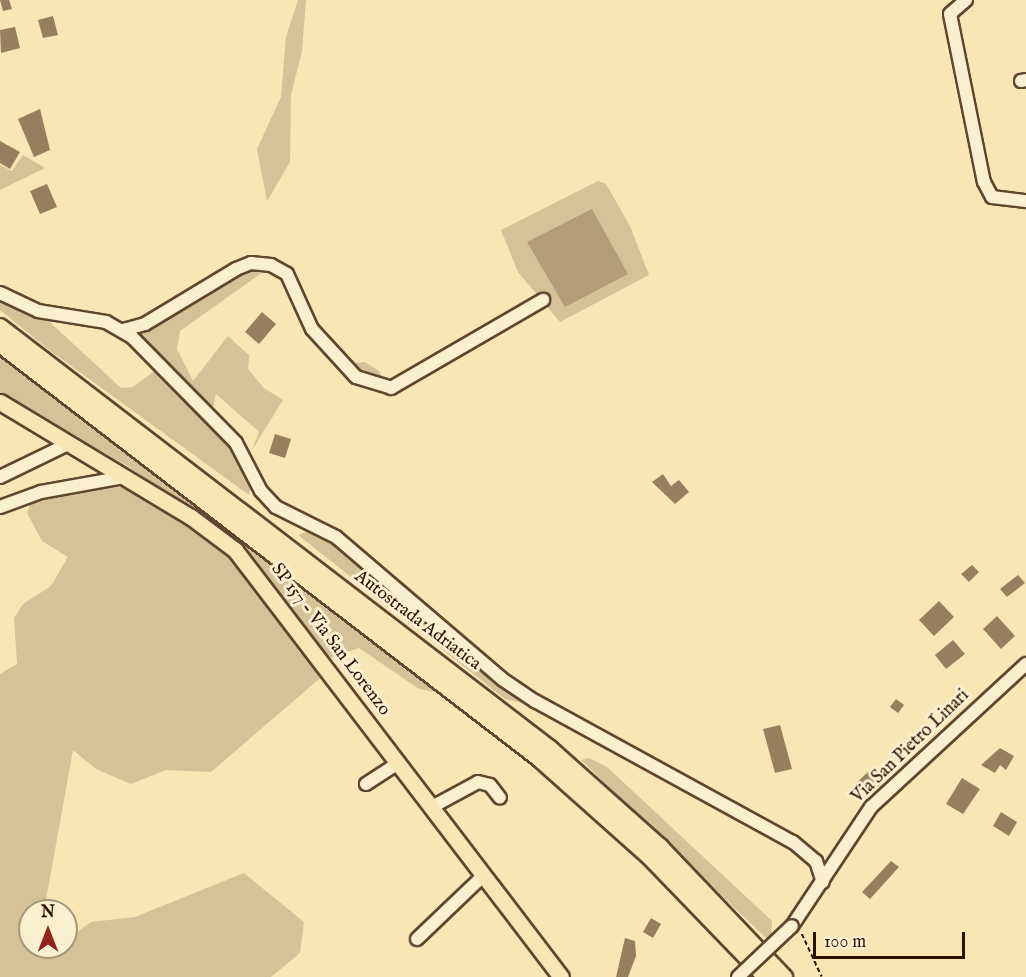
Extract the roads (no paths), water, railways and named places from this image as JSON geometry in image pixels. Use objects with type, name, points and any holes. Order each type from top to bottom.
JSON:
[{"type":"highway","name":"Autostrada Adriatica","points":[[0,327],[550,749],[668,855],[784,977]]},
{"type":"highway","name":"Autostrada Adriatica","points":[[0,344],[539,758],[663,870],[766,977]]},
{"type":"main road","name":"SP 157 - Via San Lorenzo","points":[[0,402],[216,532],[235,550],[561,977]]},
{"type":"street","points":[[966,0],[950,14],[984,182],[992,197],[1026,201]]},
{"type":"street","points":[[123,330],[145,324],[236,269],[260,263],[287,274],[312,328],[356,377],[391,388],[543,300]]},
{"type":"street","points":[[0,293],[38,311],[80,315],[123,330],[236,443],[261,491],[276,507],[336,537],[526,696],[793,842],[816,861],[823,882]]},
{"type":"street","points":[[0,477],[68,444]]},
{"type":"street","points":[[0,507],[41,492],[124,477]]},
{"type":"street","name":"Via San Pietro Linari","points":[[738,977],[793,925],[871,807],[1026,664]]},
{"type":"street","points":[[366,784],[398,763]]},
{"type":"street","points":[[432,807],[478,782],[490,785],[500,798]]},
{"type":"street","points":[[417,939],[483,876]]}]
